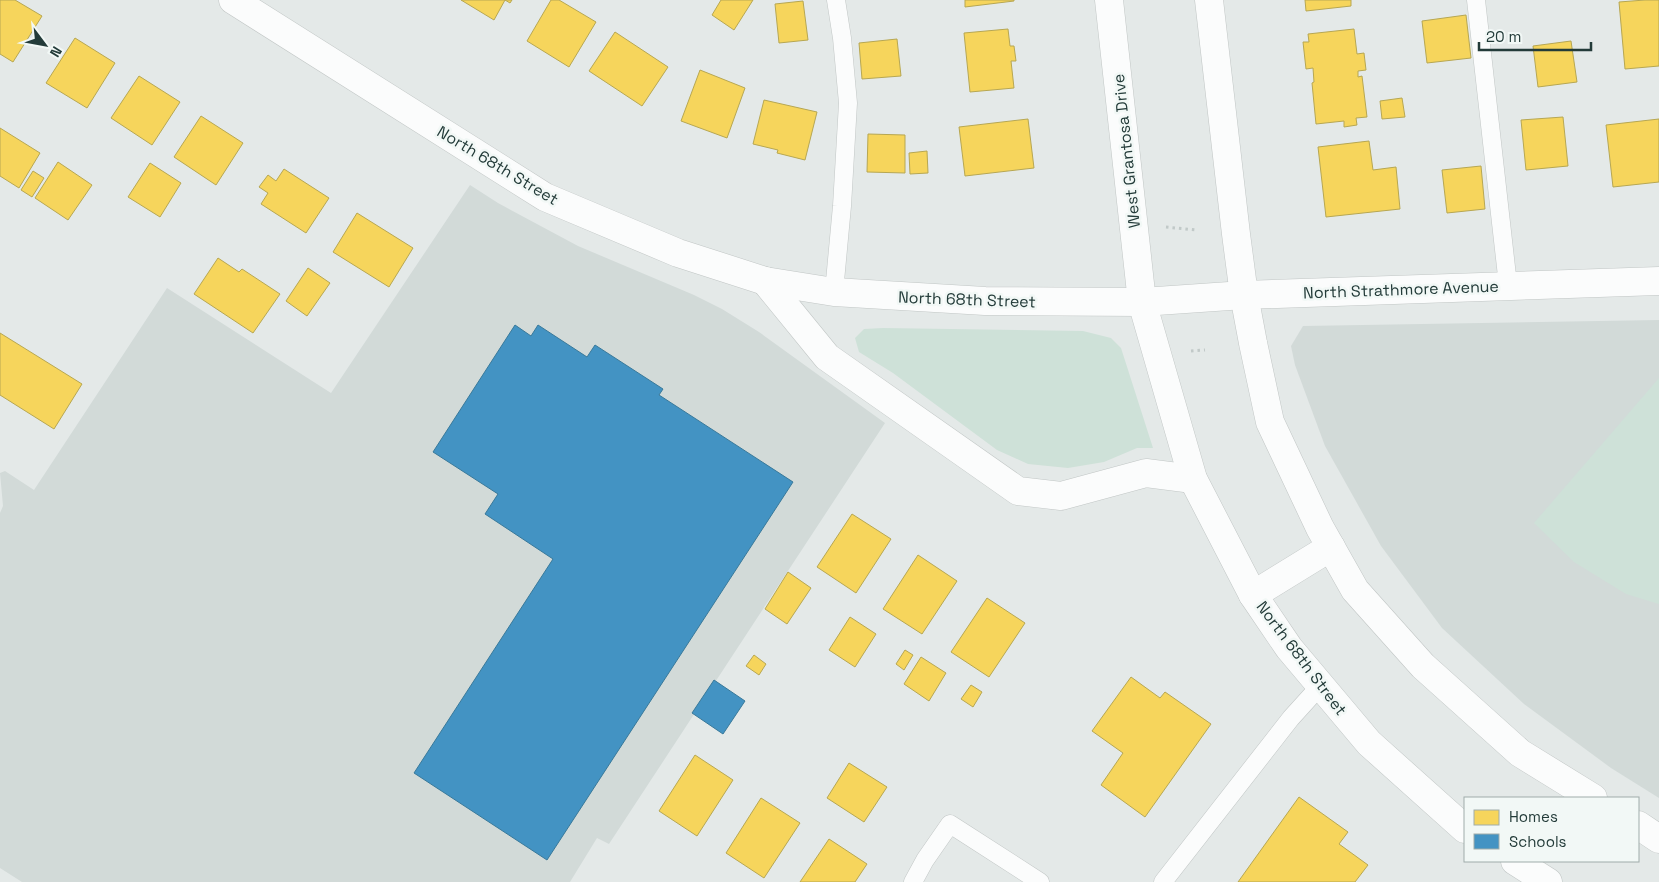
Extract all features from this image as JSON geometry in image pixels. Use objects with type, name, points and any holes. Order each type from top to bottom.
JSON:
[{"type":"street","name":"North 68th Street","points":[[233,0],[545,197],[678,253],[765,281],[834,292],[985,302],[1142,302],[1193,479],[1253,595],[1289,648],[1369,743],[1464,828]]},
{"type":"street","name":"West Grantosa Drive","points":[[1109,0],[1142,302]]},
{"type":"street","points":[[1209,0],[1244,295],[1270,422],[1320,528],[1355,590],[1423,666],[1520,753],[1592,797]]},
{"type":"street","points":[[765,281],[827,357],[1018,491],[1061,496],[1146,473],[1193,479]]},
{"type":"street","name":"North Strathmore Avenue","points":[[1142,302],[1244,295],[1659,281]]},
{"type":"street","points":[[1253,595],[1331,547]]},
{"type":"street","points":[[1639,827],[1659,838]]},
{"type":"street","points":[[1517,862],[1548,882]]},
{"type":"lane","points":[[834,292],[842,213],[848,103],[842,38],[836,0]]},
{"type":"lane","points":[[1476,0],[1508,285]]},
{"type":"lane","points":[[1163,882],[1291,718],[1320,686]]},
{"type":"lane","points":[[913,882],[925,860],[950,824],[1040,882]]},
{"type":"path","points":[[1164,226],[1196,230]]},
{"type":"path","points":[[1190,352],[1205,350]]},
{"type":"shaded area","points":[[470,185],[498,203],[578,246],[694,295],[722,309],[759,332],[885,423],[609,844],[597,838],[570,882],[22,882],[0,868],[0,513],[3,506],[0,473],[5,471],[34,490],[167,288],[331,393]]},
{"type":"shaded area","points":[[1659,320],[1659,798],[1611,768],[1524,704],[1442,628],[1381,546],[1325,446],[1295,365],[1291,346],[1303,326]]},
{"type":"green space","points":[[864,329],[1083,331],[1111,338],[1121,348],[1153,448],[1137,448],[1104,462],[1068,468],[1028,464],[997,450],[893,373],[859,352],[855,338]]},
{"type":"green space","points":[[1659,378],[1659,604],[1626,594],[1574,562],[1534,523]]},
{"type":"building: Homes","points":[[0,0],[15,0],[42,16],[13,62],[0,54]]},
{"type":"building: Homes","points":[[461,0],[505,0],[494,20]]},
{"type":"building: Homes","points":[[551,0],[559,0],[596,22],[569,67],[527,41]]},
{"type":"building: Homes","points":[[721,0],[753,0],[734,30],[712,15]]},
{"type":"building: Homes","points":[[965,0],[1014,0],[1014,1],[965,7]]},
{"type":"building: Homes","points":[[1305,0],[1351,0],[1351,6],[1306,11]]},
{"type":"building: Homes","points":[[1659,0],[1659,66],[1625,69],[1619,2]]},
{"type":"building: Homes","points":[[803,1],[808,40],[779,43],[775,4]]},
{"type":"building: Homes","points":[[1466,15],[1471,58],[1427,63],[1422,21]]},
{"type":"building: Homes","points":[[1008,29],[1010,46],[1014,46],[1016,61],[1011,61],[1014,88],[970,92],[964,33]]},
{"type":"building: Homes","points":[[1354,29],[1357,54],[1364,53],[1366,70],[1358,71],[1358,77],[1362,76],[1367,117],[1356,118],[1357,125],[1344,127],[1344,121],[1316,124],[1312,83],[1314,82],[1313,68],[1306,69],[1303,42],[1309,42],[1308,34]]},
{"type":"building: Homes","points":[[615,32],[668,67],[642,106],[589,71]]},
{"type":"building: Homes","points":[[75,38],[115,63],[87,108],[46,83]]},
{"type":"building: Homes","points":[[897,39],[901,76],[862,79],[859,43]]},
{"type":"building: Homes","points":[[1571,41],[1577,82],[1538,87],[1533,46]]},
{"type":"building: Homes","points":[[700,70],[745,88],[727,138],[681,121]]},
{"type":"building: Homes","points":[[139,76],[180,102],[152,145],[111,118]]},
{"type":"building: Homes","points":[[1402,98],[1405,117],[1382,119],[1380,101]]},
{"type":"building: Homes","points":[[764,100],[817,112],[805,160],[777,153],[778,150],[753,144]]},
{"type":"building: Homes","points":[[201,116],[243,143],[216,185],[174,157]]},
{"type":"building: Homes","points":[[1563,117],[1568,166],[1526,170],[1521,120]]},
{"type":"building: Homes","points":[[1028,119],[1034,168],[965,176],[959,127]]},
{"type":"building: Homes","points":[[1659,119],[1659,182],[1613,187],[1606,125]]},
{"type":"building: Homes","points":[[0,128],[40,153],[19,188],[0,176]]},
{"type":"building: Homes","points":[[868,134],[905,135],[905,173],[867,172]]},
{"type":"building: Homes","points":[[1369,141],[1373,170],[1396,167],[1400,209],[1326,217],[1318,147]]},
{"type":"building: Homes","points":[[927,151],[928,173],[910,174],[909,153]]},
{"type":"building: Homes","points":[[58,162],[92,185],[68,220],[35,198]]},
{"type":"building: Homes","points":[[150,163],[181,183],[160,217],[128,197]]},
{"type":"building: Homes","points":[[1481,166],[1485,209],[1447,213],[1442,170]]},
{"type":"building: Homes","points":[[284,169],[329,198],[306,233],[261,204],[268,193],[259,187],[268,175],[276,181]]},
{"type":"building: Homes","points":[[33,171],[44,178],[32,197],[21,190]]},
{"type":"building: Homes","points":[[357,213],[413,248],[389,287],[333,252]]},
{"type":"building: Homes","points":[[218,258],[239,272],[242,269],[280,294],[253,333],[194,294]]},
{"type":"building: Homes","points":[[308,268],[330,283],[307,316],[286,301]]},
{"type":"building: Homes","points":[[0,333],[82,384],[54,429],[0,395]]},
{"type":"building: Homes","points":[[852,514],[891,539],[856,593],[817,567]]},
{"type":"building: Homes","points":[[918,555],[957,581],[922,634],[883,609]]},
{"type":"building: Homes","points":[[788,572],[811,588],[787,624],[765,609]]},
{"type":"building: Homes","points":[[987,598],[1025,623],[989,677],[951,652]]},
{"type":"building: Homes","points":[[850,617],[876,634],[855,667],[829,650]]},
{"type":"building: Homes","points":[[905,650],[913,655],[904,670],[896,664]]},
{"type":"building: Homes","points":[[754,655],[766,664],[759,675],[746,666]]},
{"type":"building: Homes","points":[[921,657],[946,673],[929,701],[904,684]]},
{"type":"building: Homes","points":[[1131,677],[1160,698],[1165,692],[1211,724],[1145,817],[1101,785],[1123,753],[1092,731]]},
{"type":"building: Homes","points":[[971,685],[982,692],[973,707],[961,699]]},
{"type":"building: Homes","points":[[695,755],[733,780],[697,836],[659,811]]},
{"type":"building: Homes","points":[[849,763],[887,787],[864,822],[827,798]]},
{"type":"building: Homes","points":[[1299,797],[1348,832],[1339,844],[1368,865],[1355,882],[1238,882]]},
{"type":"building: Homes","points":[[761,798],[800,823],[764,878],[726,853]]},
{"type":"building: Homes","points":[[829,839],[867,864],[855,882],[800,882]]},
{"type":"building: Schools","points":[[515,325],[531,336],[538,325],[587,357],[595,345],[663,389],[659,395],[793,482],[547,860],[414,773],[553,559],[485,514],[498,494],[433,452]]},
{"type":"building: Schools","points":[[714,680],[745,701],[723,734],[692,713]]}]
